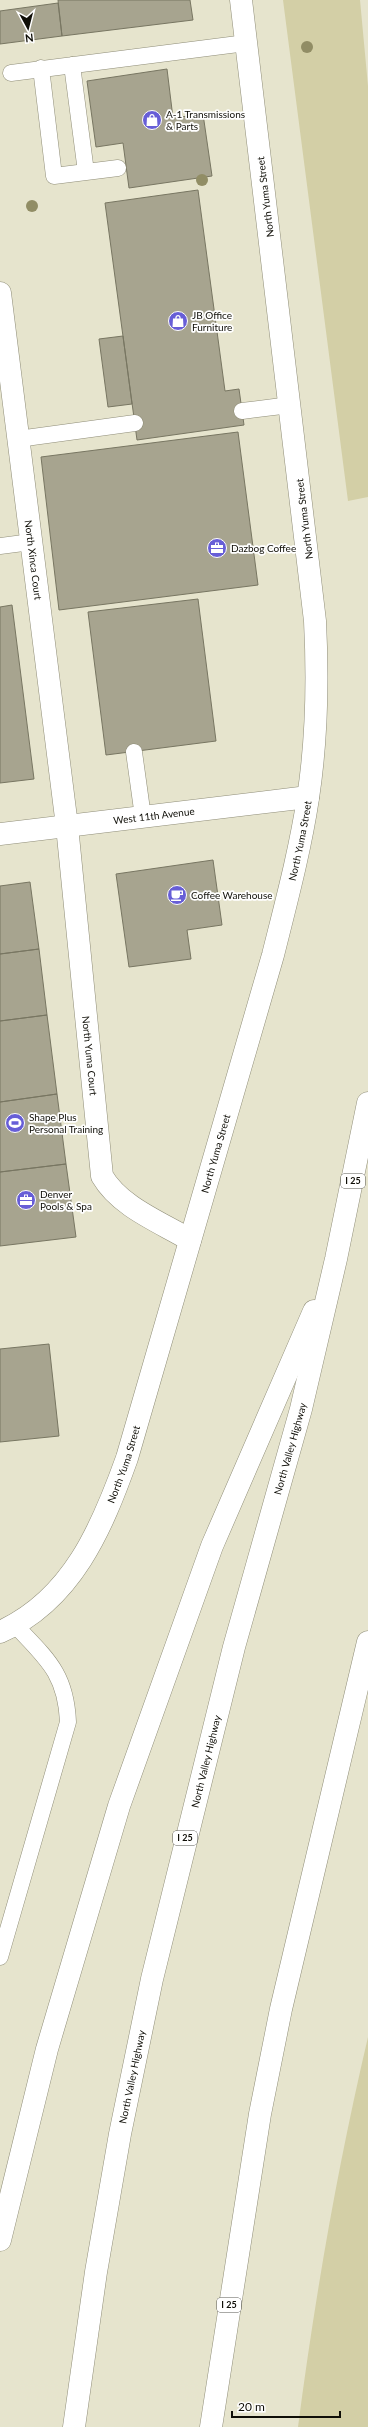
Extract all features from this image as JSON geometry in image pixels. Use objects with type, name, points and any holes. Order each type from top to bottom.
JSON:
[{"type":"main road","name":"North Yuma Street","points":[[8,1628],[42,1606],[62,1586],[86,1554],[105,1518],[127,1458],[273,956],[292,880],[308,797],[318,670],[311,573],[240,0]]},
{"type":"main road","name":"North Xinca Court","points":[[0,294],[67,826]]},
{"type":"main road","name":"West 11th Avenue","points":[[0,834],[308,797]]},
{"type":"main road","name":"North Yuma Court","points":[[67,826],[102,1176],[110,1189],[122,1200],[190,1240]]},
{"type":"main road","name":"North Valley Highway","points":[[74,2427],[97,2264],[120,2134],[152,1979],[234,1647],[301,1410],[336,1259],[368,1103]]},
{"type":"main road","points":[[0,2240],[47,2049],[119,1806],[212,1546],[336,1259]]},
{"type":"main road","name":"I 25","points":[[211,2427],[260,2114],[279,2017],[300,1919],[368,1642]]},
{"type":"lane","points":[[11,73],[246,43]]},
{"type":"lane","points":[[72,65],[86,172]]},
{"type":"lane","points":[[41,68],[54,176],[118,168]]},
{"type":"lane","points":[[242,411],[290,405]]},
{"type":"lane","points":[[18,439],[135,423]]},
{"type":"lane","points":[[0,546],[31,542]]},
{"type":"lane","points":[[134,752],[143,817]]},
{"type":"lane","points":[[0,1957],[6,1914],[68,1722],[68,1704],[63,1685],[54,1667],[8,1628]]},
{"type":"shaded area","points":[[283,0],[360,0],[368,86],[368,497],[348,501]]},
{"type":"shaded area","points":[[368,2037],[368,2427],[298,2427],[328,2231]]},
{"type":"building","points":[[58,0],[190,0],[193,20],[62,36]]},
{"type":"building","points":[[58,3],[62,36],[0,44],[0,11]]},
{"type":"building","points":[[167,69],[173,118],[203,114],[212,176],[129,188],[123,143],[96,147],[87,81]]},
{"type":"building","points":[[198,190],[225,391],[239,389],[244,425],[137,440],[105,203]]},
{"type":"building","points":[[123,336],[132,404],[108,407],[99,339]]},
{"type":"building","points":[[238,432],[258,585],[59,610],[41,457]]},
{"type":"building","points":[[198,599],[216,741],[106,755],[88,612]]},
{"type":"building","points":[[12,605],[34,779],[0,783],[0,607]]},
{"type":"building","points":[[213,860],[222,925],[187,930],[191,959],[129,967],[116,874]]},
{"type":"building","points":[[30,882],[39,949],[0,954],[0,886]]},
{"type":"building","points":[[39,949],[47,1015],[0,1021],[0,954]]},
{"type":"building","points":[[47,1015],[57,1094],[0,1102],[0,1021]]},
{"type":"building","points":[[57,1094],[66,1164],[0,1172],[0,1102]]},
{"type":"building","points":[[66,1164],[76,1237],[0,1246],[0,1172]]},
{"type":"building","points":[[49,1344],[59,1436],[0,1442],[0,1349]]},
{"type":"place","name":"A-1 Transmissions & Parts","points":[[152,120]]},
{"type":"place","name":"JB Office Furniture","points":[[178,321]]},
{"type":"place","name":"Dazbog Coffee","points":[[217,548]]},
{"type":"place","name":"Coffee Warehouse","points":[[177,895]]},
{"type":"place","name":"Shape Plus Personal Training","points":[[15,1123]]},
{"type":"place","name":"Denver Pools & Spa","points":[[26,1200]]}]
